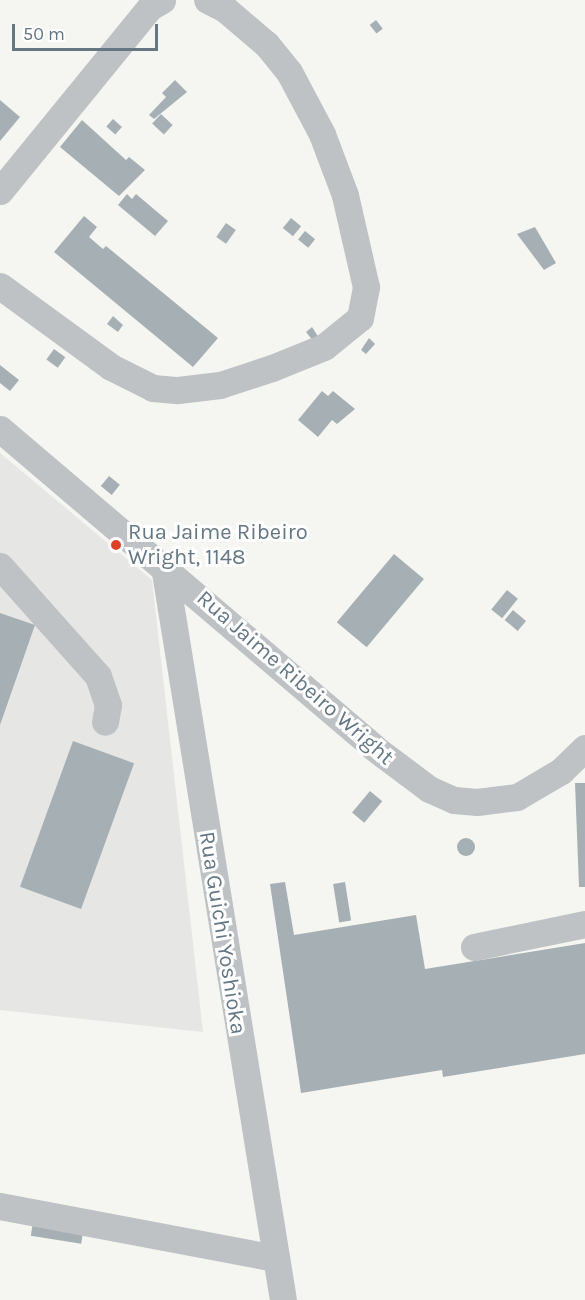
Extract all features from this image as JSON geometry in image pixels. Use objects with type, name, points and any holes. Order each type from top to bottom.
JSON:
[{"type":"street","points":[[0,191],[150,7],[162,0]]},
{"type":"street","points":[[0,286],[125,376],[161,388],[220,385],[272,368],[324,347],[360,318],[366,286],[345,195],[322,134],[289,72],[266,44],[225,9],[207,0]]},
{"type":"street","name":"Rua Jaime Ribeiro Wright","points":[[0,429],[164,566],[373,747],[429,789],[454,800],[496,802],[517,797],[561,771],[585,748]]},
{"type":"street","points":[[0,566],[98,676],[108,705],[105,722]]},
{"type":"street","name":"Rua Guichi Yoshioka","points":[[164,566],[283,1300]]},
{"type":"street","points":[[474,947],[585,924]]},
{"type":"street","points":[[0,1206],[276,1258]]},
{"type":"shaded area","points":[[0,453],[152,580],[203,1032],[0,1010]]},
{"type":"building","points":[[376,20],[383,29],[376,34],[370,25]]},
{"type":"building","points":[[175,80],[187,92],[154,119],[149,115],[166,97],[162,93]]},
{"type":"building","points":[[0,100],[20,117],[0,141]]},
{"type":"building","points":[[161,114],[173,125],[164,134],[152,124]]},
{"type":"building","points":[[113,119],[122,127],[115,134],[106,126]]},
{"type":"building","points":[[82,120],[126,160],[129,157],[145,170],[119,196],[60,147]]},
{"type":"building","points":[[127,194],[132,199],[136,194],[168,221],[155,236],[118,205]]},
{"type":"building","points":[[84,216],[97,227],[89,237],[103,249],[106,246],[218,338],[193,367],[54,252]]},
{"type":"building","points":[[291,218],[301,226],[293,236],[283,228]]},
{"type":"building","points":[[226,223],[236,230],[226,244],[216,237]]},
{"type":"building","points":[[535,227],[556,263],[544,270],[517,234]]},
{"type":"building","points":[[305,231],[315,239],[308,248],[298,240]]},
{"type":"building","points":[[113,316],[123,325],[118,332],[107,324]]},
{"type":"building","points":[[312,327],[319,338],[314,342],[306,332]]},
{"type":"building","points":[[369,338],[375,344],[366,354],[361,350]]},
{"type":"building","points":[[54,349],[65,357],[58,368],[46,360]]},
{"type":"building","points":[[0,365],[19,380],[10,391],[0,383]]},
{"type":"building","points":[[322,391],[328,396],[333,391],[355,409],[337,424],[332,420],[318,437],[298,420]]},
{"type":"building","points":[[109,476],[120,485],[112,495],[101,486]]},
{"type":"building","points":[[394,554],[424,579],[367,647],[337,622]]},
{"type":"building","points":[[507,590],[518,599],[502,618],[491,609]]},
{"type":"building","points":[[513,610],[526,621],[518,631],[505,620]]},
{"type":"building","points":[[0,613],[35,625],[0,725]]},
{"type":"building","points":[[73,741],[134,763],[81,909],[20,887]]},
{"type":"building","points":[[575,783],[585,783],[585,887],[579,887]]},
{"type":"building","points":[[370,791],[382,801],[364,823],[352,812]]},
{"type":"building","points":[[466,838],[472,841],[475,847],[472,853],[466,856],[460,853],[457,847],[460,841]]},
{"type":"building","points":[[285,882],[294,935],[416,915],[425,969],[585,943],[585,1054],[443,1077],[442,1070],[301,1093],[270,884]]},
{"type":"building","points":[[345,882],[351,921],[339,922],[333,884]]},
{"type":"building","points":[[33,1222],[83,1230],[81,1244],[31,1236]]},
{"type":"place","name":"Rua Jaime Ribeiro Wright, 1148","points":[[116,545]]}]
